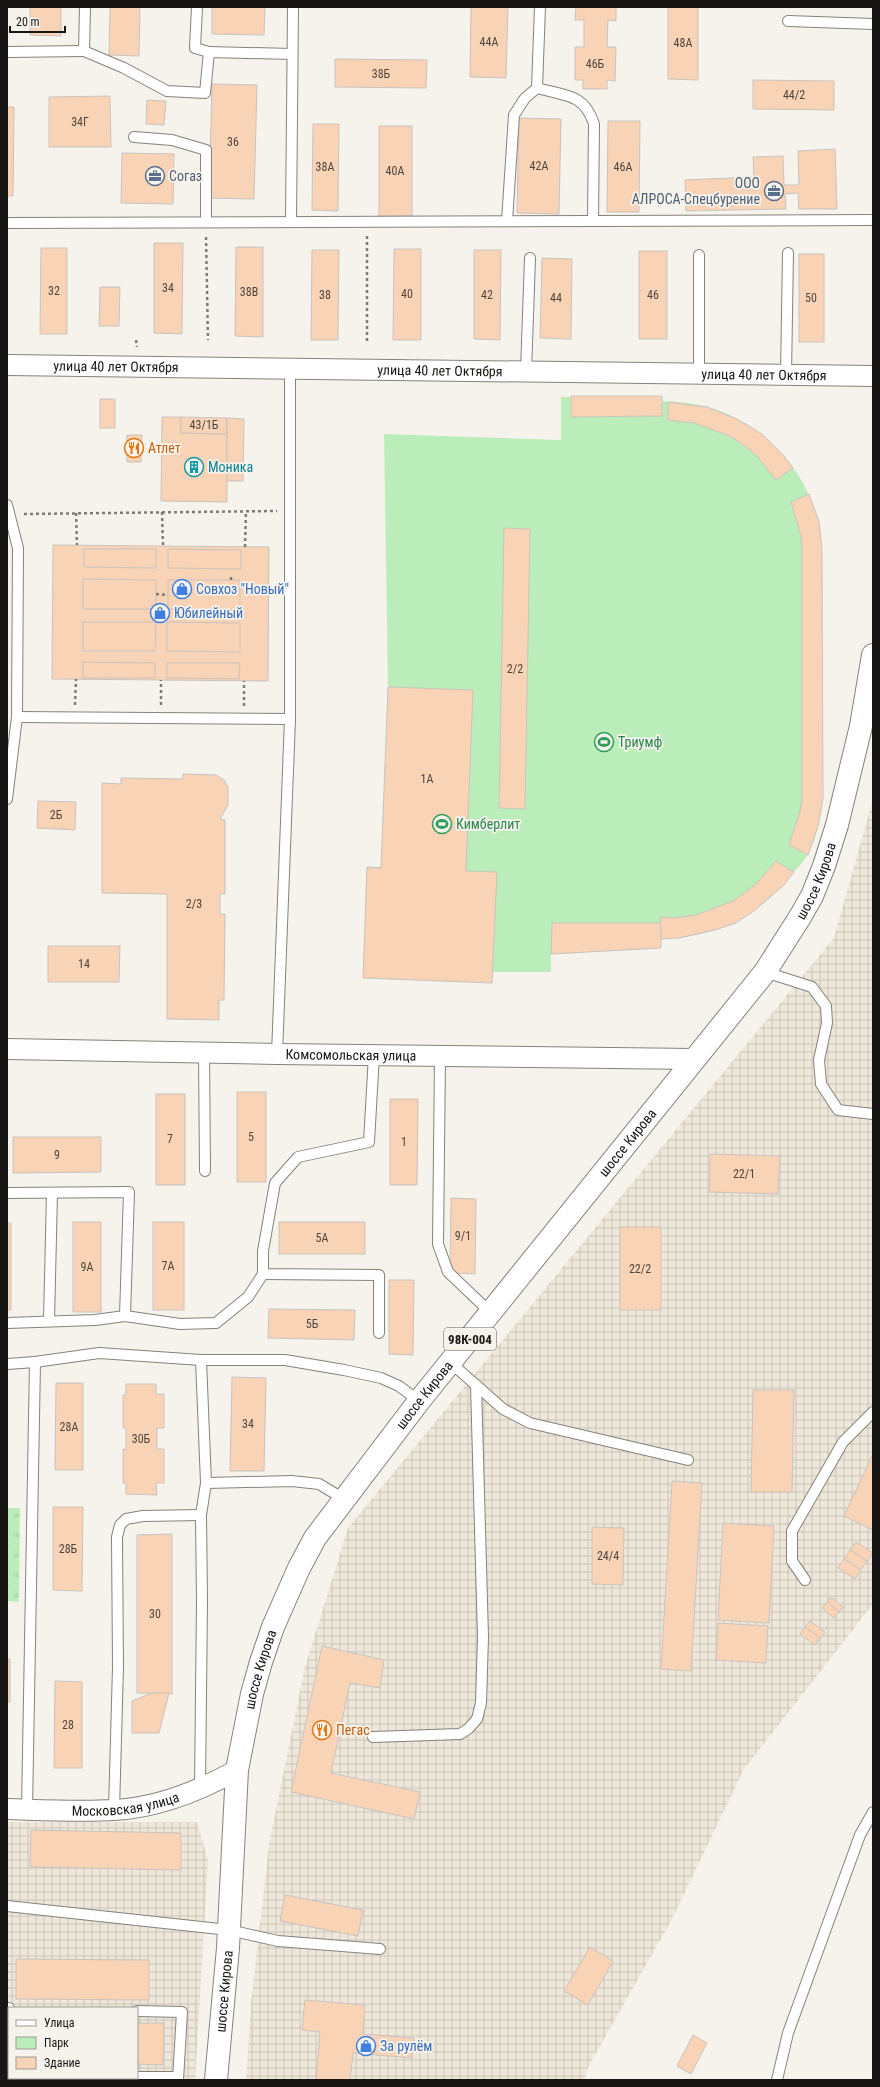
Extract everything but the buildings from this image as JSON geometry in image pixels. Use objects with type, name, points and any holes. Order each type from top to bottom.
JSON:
[{"type":"main road","name":"шоссе Кирова","points":[[216,2080],[229,1930],[237,1770],[252,1694],[273,1627],[299,1568],[315,1538],[420,1401],[765,972],[785,943],[812,896],[824,866],[837,825],[861,726],[873,655]]},
{"type":"street","name":"улица 40 лет Октября","points":[[7,366],[873,376]]},
{"type":"street","name":"Комсомольская улица","points":[[7,1049],[695,1059]]},
{"type":"street","name":"Московская улица","points":[[7,1809],[114,1810],[152,1803],[200,1788],[237,1770]]},
{"type":"lane","points":[[84,51],[85,7]]},
{"type":"lane","points":[[197,7],[195,48],[210,52],[292,54]]},
{"type":"lane","points":[[291,222],[293,7]]},
{"type":"lane","points":[[507,221],[514,115],[525,98],[537,88],[540,7]]},
{"type":"lane","points":[[788,21],[873,24]]},
{"type":"lane","points":[[7,52],[84,51],[124,68],[167,91],[205,93],[210,52]]},
{"type":"lane","points":[[537,88],[580,100],[591,114],[594,124],[593,220]]},
{"type":"lane","points":[[134,137],[172,140],[206,150],[206,222]]},
{"type":"lane","points":[[7,222],[873,220]]},
{"type":"lane","points":[[786,375],[788,253]]},
{"type":"lane","points":[[699,254],[699,374]]},
{"type":"lane","points":[[526,372],[530,258]]},
{"type":"lane","points":[[277,1054],[290,719],[290,369]]},
{"type":"lane","points":[[7,799],[17,717],[18,548],[8,509]]},
{"type":"lane","points":[[17,717],[290,719]]},
{"type":"lane","points":[[765,972],[812,987],[826,1006],[826,1023],[819,1060],[821,1084],[838,1110],[873,1114]]},
{"type":"lane","points":[[204,1053],[205,1171]]},
{"type":"lane","points":[[7,1323],[95,1320],[125,1316],[180,1324],[216,1323],[248,1297],[263,1274],[263,1252],[275,1183],[298,1157],[369,1142],[374,1055]]},
{"type":"lane","points":[[440,1056],[438,1244],[448,1272],[491,1312]]},
{"type":"lane","points":[[7,1193],[129,1192],[125,1316]]},
{"type":"lane","points":[[49,1321],[52,1193]]},
{"type":"lane","points":[[263,1274],[379,1275],[379,1333]]},
{"type":"lane","points":[[7,1364],[35,1362],[99,1353],[201,1360],[285,1360],[381,1378],[399,1386],[420,1401]]},
{"type":"lane","points":[[200,1788],[202,1601],[201,1515],[206,1483],[201,1360]]},
{"type":"lane","points":[[27,1810],[35,1362]]},
{"type":"lane","points":[[451,1363],[503,1409],[530,1423],[688,1460]]},
{"type":"lane","points":[[373,1737],[460,1734],[468,1729],[477,1719],[481,1703],[483,1637],[476,1385]]},
{"type":"lane","points":[[805,1580],[792,1561],[792,1531],[843,1442],[873,1412]]},
{"type":"lane","points":[[206,1483],[292,1481],[320,1484],[344,1499]]},
{"type":"lane","points":[[114,1810],[118,1667],[117,1537],[120,1525],[126,1519],[143,1516],[201,1515]]},
{"type":"lane","points":[[777,2080],[788,2033],[860,1835],[873,1812]]},
{"type":"lane","points":[[7,1906],[229,1930],[278,1941],[380,1949]]},
{"type":"lane","points":[[138,2011],[182,2012],[178,2078],[138,2077]]},
{"type":"path","points":[[206,233],[208,340]]},
{"type":"path","points":[[367,234],[367,341]]},
{"type":"path","points":[[8,509],[76,513],[290,511]]},
{"type":"path","points":[[162,512],[163,546]]},
{"type":"path","points":[[245,547],[246,512]]},
{"type":"path","points":[[76,513],[77,545]]},
{"type":"path","points":[[231,574],[231,580]]},
{"type":"path","points":[[156,594],[168,594]]},
{"type":"path","points":[[75,717],[76,679]]},
{"type":"path","points":[[160,718],[161,680]]},
{"type":"path","points":[[244,681],[244,718]]},
{"type":"shaded area","points":[[873,799],[873,1604],[744,1769],[671,1921],[588,2067],[585,2080],[246,2080],[251,2004],[269,1845],[305,1667],[348,1528],[834,938]]},
{"type":"shaded area","points":[[7,1822],[197,1822],[208,1861],[195,2080],[7,2080]]},
{"type":"green space","name":"Триумф","points":[[662,396],[662,401],[708,407],[731,416],[752,428],[771,443],[788,460],[802,480],[812,502],[819,526],[822,550],[823,798],[820,820],[807,857],[766,902],[751,913],[718,929],[700,934],[661,939],[661,948],[551,954],[551,972],[493,972],[492,983],[363,978],[367,867],[381,867],[388,687],[384,434],[561,440],[561,397]]},
{"type":"green space","points":[[7,1508],[20,1508],[19,1602],[7,1601]]},
{"type":"place","name":"Согаз","points":[[155,176]]},
{"type":"place","name":"ООО АЛРОСА-Спецбурение","points":[[774,191]]},
{"type":"place","name":"Атлет","points":[[134,448]]},
{"type":"place","name":"Моника","points":[[194,467]]},
{"type":"place","name":"Совхоз \"Новый\"","points":[[182,589]]},
{"type":"place","name":"Юбилейный","points":[[160,613]]},
{"type":"place","name":"Триумф","points":[[604,742]]},
{"type":"place","name":"Кимберлит","points":[[442,824]]},
{"type":"place","name":"Пегас","points":[[322,1730]]},
{"type":"place","name":"За рулём","points":[[366,2046]]}]
